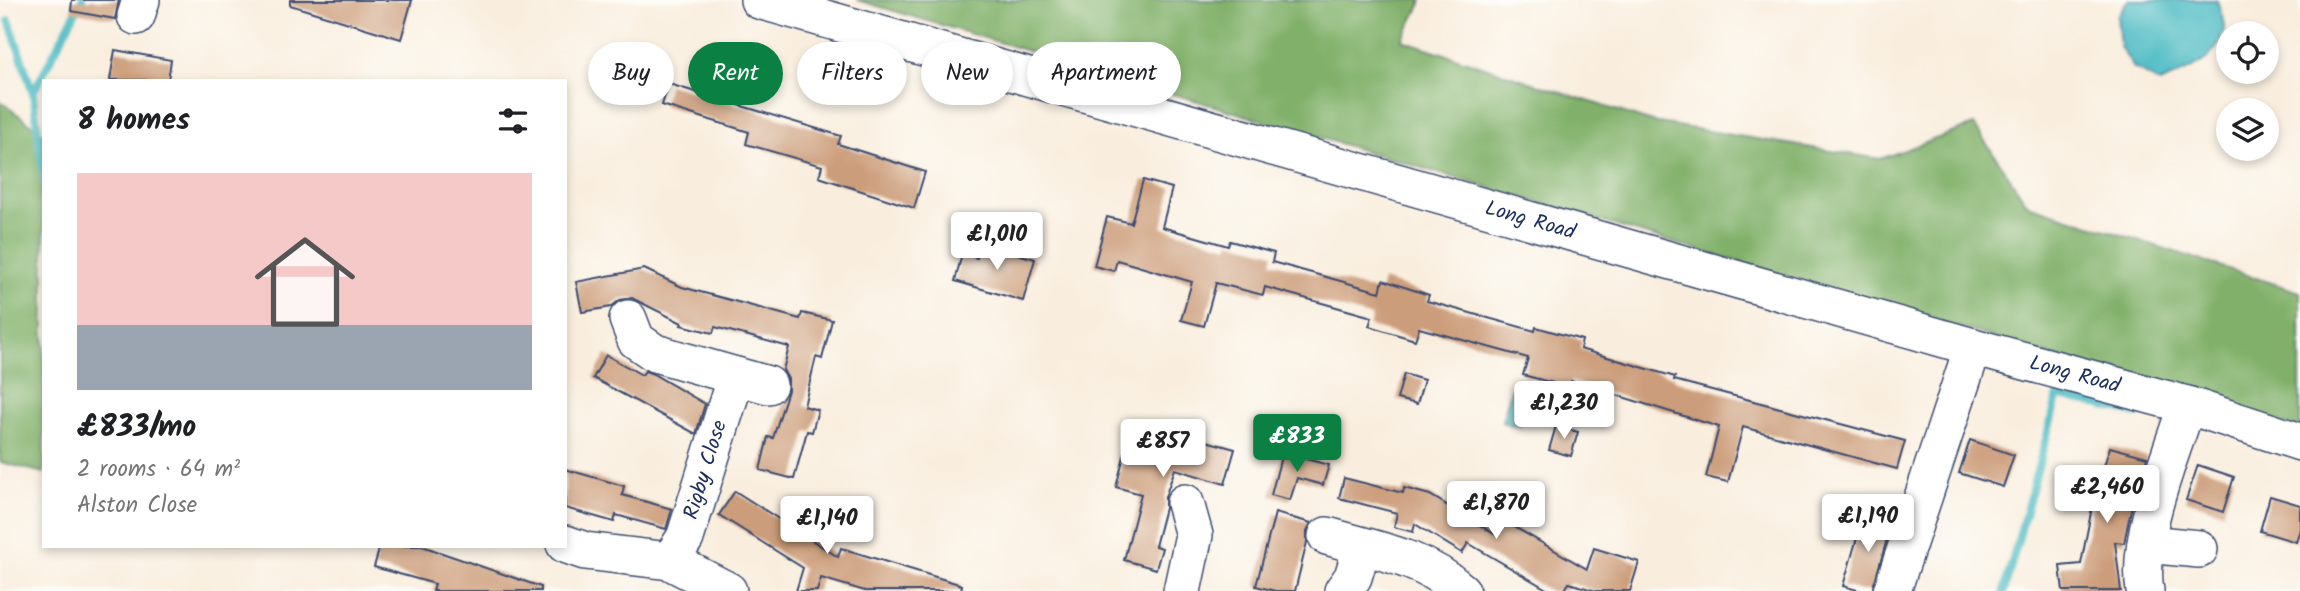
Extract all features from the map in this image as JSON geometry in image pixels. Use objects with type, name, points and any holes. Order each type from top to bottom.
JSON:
[{"type":"street","name":"Long Road","points":[[759,0],[1973,347],[2187,405],[2300,442]]},
{"type":"street","name":"Rigby Close","points":[[628,319],[636,340],[655,353],[752,380],[685,538],[670,561]]},
{"type":"street","points":[[1892,591],[1973,347]]},
{"type":"street","points":[[2145,591],[2146,544],[2161,484],[2187,405]]},
{"type":"street","points":[[1182,591],[1194,535],[1185,502]]},
{"type":"street","points":[[1326,536],[1409,558],[1449,580],[1461,591]]},
{"type":"street","points":[[2146,544],[2199,549]]},
{"type":"street","points":[[567,545],[585,551],[670,561],[728,591]]},
{"type":"street","points":[[1343,591],[1353,577],[1362,547]]},
{"type":"green space","points":[[857,0],[1423,0],[1402,40],[1652,122],[1880,159],[1974,125],[2028,205],[2300,292],[2300,429],[1181,96],[1181,42],[1027,42],[1027,51],[1013,46],[1013,42],[998,42]]},
{"type":"green space","points":[[0,101],[42,132],[42,472],[0,462]]},
{"type":"water","points":[[2128,0],[2217,0],[2223,21],[2216,21],[2216,48],[2209,56],[2191,69],[2160,83],[2134,68],[2120,47],[2117,16]]},
{"type":"water","points":[[1511,390],[1529,395],[1520,427],[1502,422]]},
{"type":"building","points":[[72,0],[119,0],[115,19],[71,11]]},
{"type":"building","points":[[290,0],[412,0],[401,39],[290,5]]},
{"type":"building","points":[[115,50],[171,60],[168,79],[110,79]]},
{"type":"building","points":[[674,86],[688,90],[688,105],[738,105],[841,136],[838,144],[925,172],[914,208],[819,177],[822,166],[746,144],[749,132],[662,105],[674,105]]},
{"type":"building","points":[[1143,180],[1172,188],[1162,227],[1228,246],[1230,241],[1274,253],[1272,262],[1380,292],[1383,280],[1429,295],[1427,301],[1535,331],[1536,327],[1582,340],[1580,349],[1675,377],[1674,380],[1905,441],[1897,469],[1743,427],[1728,482],[1706,477],[1719,427],[1571,381],[1569,387],[1523,375],[1528,358],[1419,328],[1415,340],[1369,326],[1372,317],[1265,287],[1263,295],[1216,283],[1204,326],[1181,320],[1192,282],[1117,260],[1114,271],[1094,266],[1107,217],[1131,223]]},
{"type":"building","points":[[981,244],[1035,259],[1023,301],[955,281],[962,254],[977,258]]},
{"type":"building","points":[[644,269],[682,287],[800,319],[802,313],[832,320],[822,359],[816,357],[804,406],[818,410],[812,432],[807,431],[794,479],[760,470],[768,437],[773,438],[788,390],[788,379],[783,370],[789,347],[715,327],[713,333],[681,325],[682,323],[632,298],[620,300],[611,307],[582,312],[576,282]]},
{"type":"building","points":[[606,355],[642,375],[645,371],[653,374],[705,404],[696,434],[593,378]]},
{"type":"building","points":[[1404,374],[1424,380],[1417,404],[1397,399]]},
{"type":"building","points":[[1133,421],[1235,449],[1225,484],[1175,469],[1165,497],[1165,508],[1155,546],[1162,548],[1156,569],[1124,560],[1141,494],[1116,487]]},
{"type":"building","points":[[1556,426],[1578,432],[1571,456],[1549,450]]},
{"type":"building","points":[[1970,440],[2014,455],[2003,487],[1959,473]]},
{"type":"building","points":[[2110,447],[2147,457],[2134,494],[2124,543],[2115,542],[2121,591],[2063,591],[2060,566],[2081,564],[2094,497]]},
{"type":"building","points":[[1282,453],[1329,465],[1323,485],[1297,478],[1290,500],[1271,495]]},
{"type":"building","points":[[2198,465],[2234,477],[2223,512],[2186,500]]},
{"type":"building","points":[[567,470],[624,486],[622,495],[672,509],[666,529],[616,515],[614,522],[567,509]]},
{"type":"building","points":[[1344,478],[1403,493],[1404,488],[1430,495],[1496,535],[1504,521],[1587,569],[1594,548],[1639,562],[1630,591],[1596,591],[1569,583],[1564,591],[1550,591],[1468,543],[1462,553],[1415,524],[1413,532],[1394,527],[1397,513],[1339,498]]},
{"type":"building","points":[[735,491],[838,557],[841,548],[962,585],[961,591],[865,591],[821,578],[817,591],[796,591],[803,568],[719,515]]},
{"type":"building","points":[[2270,496],[2300,505],[2300,529],[2296,542],[2260,531]]},
{"type":"building","points":[[1275,513],[1311,523],[1295,591],[1275,591],[1256,586]]},
{"type":"building","points":[[1864,514],[1892,522],[1872,591],[1843,586]]},
{"type":"building","points":[[379,548],[428,548],[541,587],[541,591],[433,591],[435,584],[374,567]]},
{"type":"waterway","points":[[33,93],[82,0]]},
{"type":"waterway","points":[[9,20],[33,93],[42,164]]},
{"type":"waterway","points":[[2004,591],[2058,395],[2138,414]]}]
